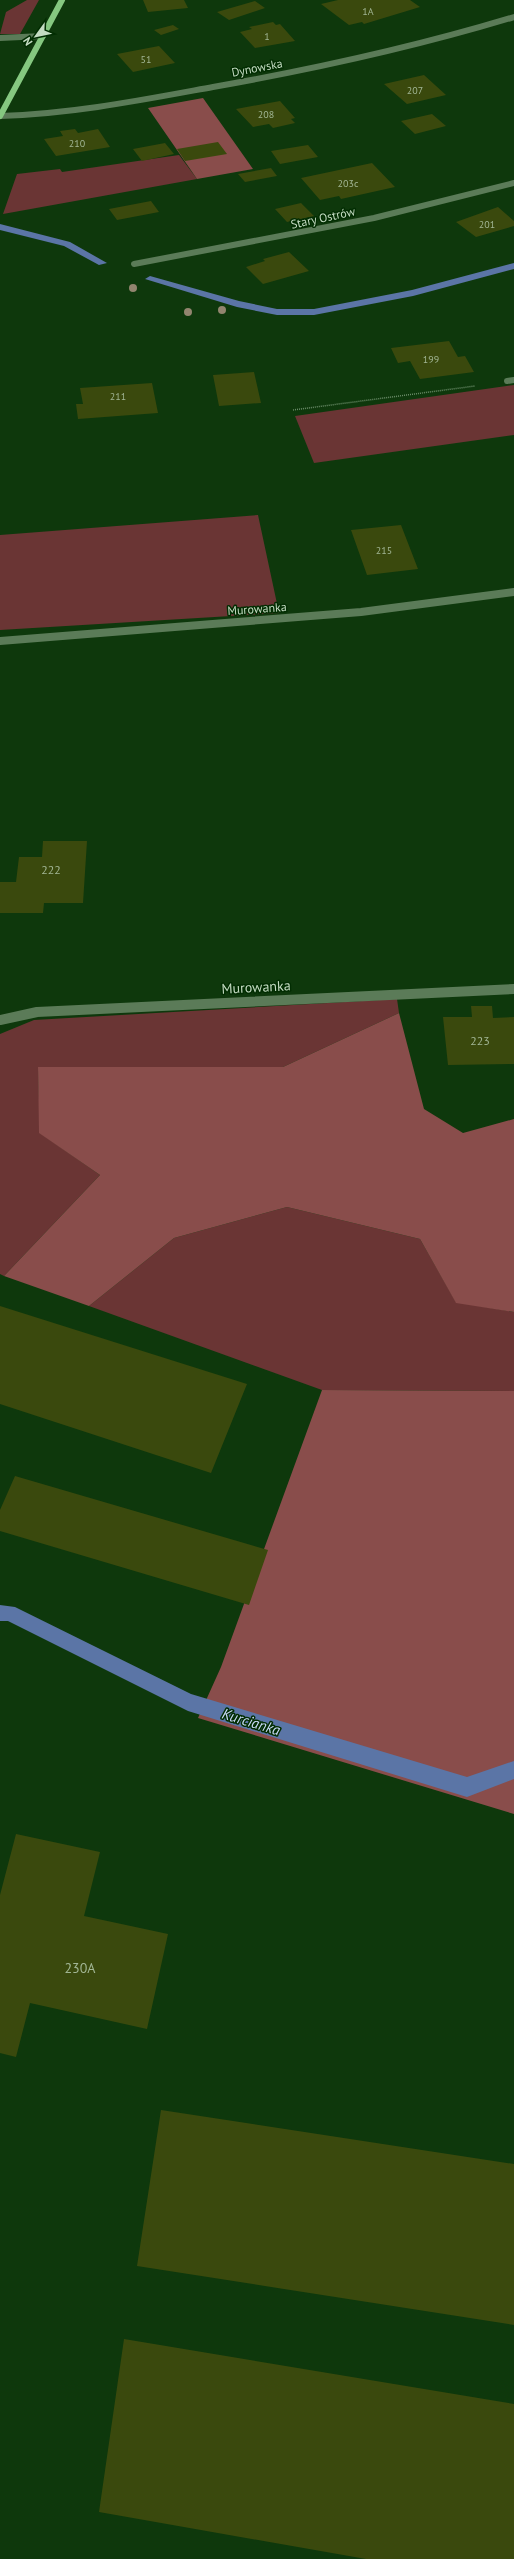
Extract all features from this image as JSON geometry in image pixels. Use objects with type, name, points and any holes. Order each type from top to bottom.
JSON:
[{"type":"main road","points":[[0,116],[62,0]]},
{"type":"street","name":"Dynowska","points":[[0,116],[64,113],[239,83],[367,56],[452,35],[514,17]]},
{"type":"street","points":[[0,38],[44,36]]},
{"type":"street","name":"Stary Ostrów","points":[[134,264],[374,218],[514,183]]},
{"type":"street","name":"Murowanka","points":[[0,641],[361,612],[514,592]]},
{"type":"street","name":"Murowanka","points":[[0,1020],[37,1012],[514,989]]},
{"type":"path","points":[[293,410],[510,381]]},
{"type":"shaded area","points":[[27,0],[39,0],[20,34],[0,34],[6,12]]},
{"type":"shaded area","points":[[203,98],[253,169],[197,179],[148,108]]},
{"type":"shaded area","points":[[179,155],[197,179],[3,214],[17,174],[60,169],[62,172]]},
{"type":"shaded area","points":[[514,385],[514,435],[314,463],[295,416]]},
{"type":"shaded area","points":[[258,515],[279,613],[0,630],[0,535]]},
{"type":"shaded area","points":[[397,999],[399,1013],[283,1067],[38,1067],[40,1133],[100,1175],[4,1276],[0,1274],[0,1034],[34,1020]]},
{"type":"shaded area","points":[[399,1013],[424,1109],[463,1133],[514,1119],[514,1312],[456,1303],[420,1239],[287,1207],[174,1238],[89,1306],[4,1276],[100,1175],[39,1133],[38,1067],[283,1067]]},
{"type":"shaded area","points":[[287,1207],[420,1239],[456,1302],[514,1312],[514,1391],[322,1390],[89,1306],[174,1238]]},
{"type":"shaded area","points":[[322,1390],[514,1391],[514,1814],[198,1718],[221,1667]]},
{"type":"building","points":[[143,0],[184,0],[188,8],[148,12]]},
{"type":"building","points":[[338,0],[410,0],[420,7],[364,24],[362,22],[349,25],[321,4]]},
{"type":"building","points":[[255,1],[265,8],[229,20],[217,12]]},
{"type":"building","points":[[273,22],[276,25],[280,24],[295,41],[255,48],[240,32],[252,29],[249,27]]},
{"type":"building","points":[[173,25],[179,29],[161,35],[154,30]]},
{"type":"building","points":[[159,46],[175,63],[133,72],[117,54]]},
{"type":"building","points":[[424,75],[446,95],[407,104],[384,84]]},
{"type":"building","points":[[280,101],[295,118],[291,119],[295,123],[273,128],[269,124],[253,127],[236,109]]},
{"type":"building","points":[[432,114],[446,126],[415,134],[401,121]]},
{"type":"building","points":[[75,129],[78,133],[98,129],[110,147],[56,156],[44,139],[63,136],[60,131]]},
{"type":"building","points":[[218,142],[227,154],[185,161],[177,149]]},
{"type":"building","points":[[165,143],[174,154],[142,161],[133,149]]},
{"type":"building","points":[[308,145],[318,157],[280,164],[271,151]]},
{"type":"building","points":[[372,163],[395,187],[341,199],[339,196],[320,200],[301,178]]},
{"type":"building","points":[[271,168],[277,176],[245,182],[238,174]]},
{"type":"building","points":[[151,201],[159,212],[117,220],[109,209]]},
{"type":"building","points":[[301,203],[314,216],[287,222],[275,209]]},
{"type":"building","points":[[498,207],[514,221],[514,226],[476,237],[456,222]]},
{"type":"building","points":[[289,252],[309,271],[263,284],[246,267],[265,261],[263,259]]},
{"type":"building","points":[[449,341],[458,357],[465,356],[474,372],[420,379],[410,361],[398,363],[391,348]]},
{"type":"building","points":[[254,372],[261,403],[219,406],[213,375]]},
{"type":"building","points":[[152,383],[158,413],[78,419],[76,404],[83,404],[80,388]]},
{"type":"building","points":[[401,525],[418,569],[367,575],[351,530]]},
{"type":"building","points":[[43,841],[87,841],[83,903],[44,903],[43,913],[0,913],[0,882],[16,882],[19,857],[42,857]]},
{"type":"building","points":[[471,1006],[492,1006],[493,1018],[514,1017],[514,1064],[448,1065],[443,1017],[472,1017]]},
{"type":"building","points":[[0,1306],[247,1384],[211,1473],[0,1404]]},
{"type":"building","points":[[15,1476],[268,1550],[249,1605],[0,1531],[0,1510]]},
{"type":"building","points":[[16,1834],[100,1852],[84,1916],[168,1934],[147,2029],[30,2003],[16,2057],[0,2053],[0,1895]]},
{"type":"building","points":[[161,2110],[514,2164],[514,2325],[137,2266]]},
{"type":"building","points":[[124,2339],[514,2404],[514,2559],[366,2559],[99,2512]]},
{"type":"waterway","points":[[0,227],[67,244],[102,263]]},
{"type":"waterway","points":[[150,279],[237,304],[277,312],[314,312],[413,293],[514,266]]},
{"type":"waterway","name":"Kurcianka","points":[[0,1613],[9,1613],[188,1702],[404,1766],[467,1787],[514,1770]]}]
